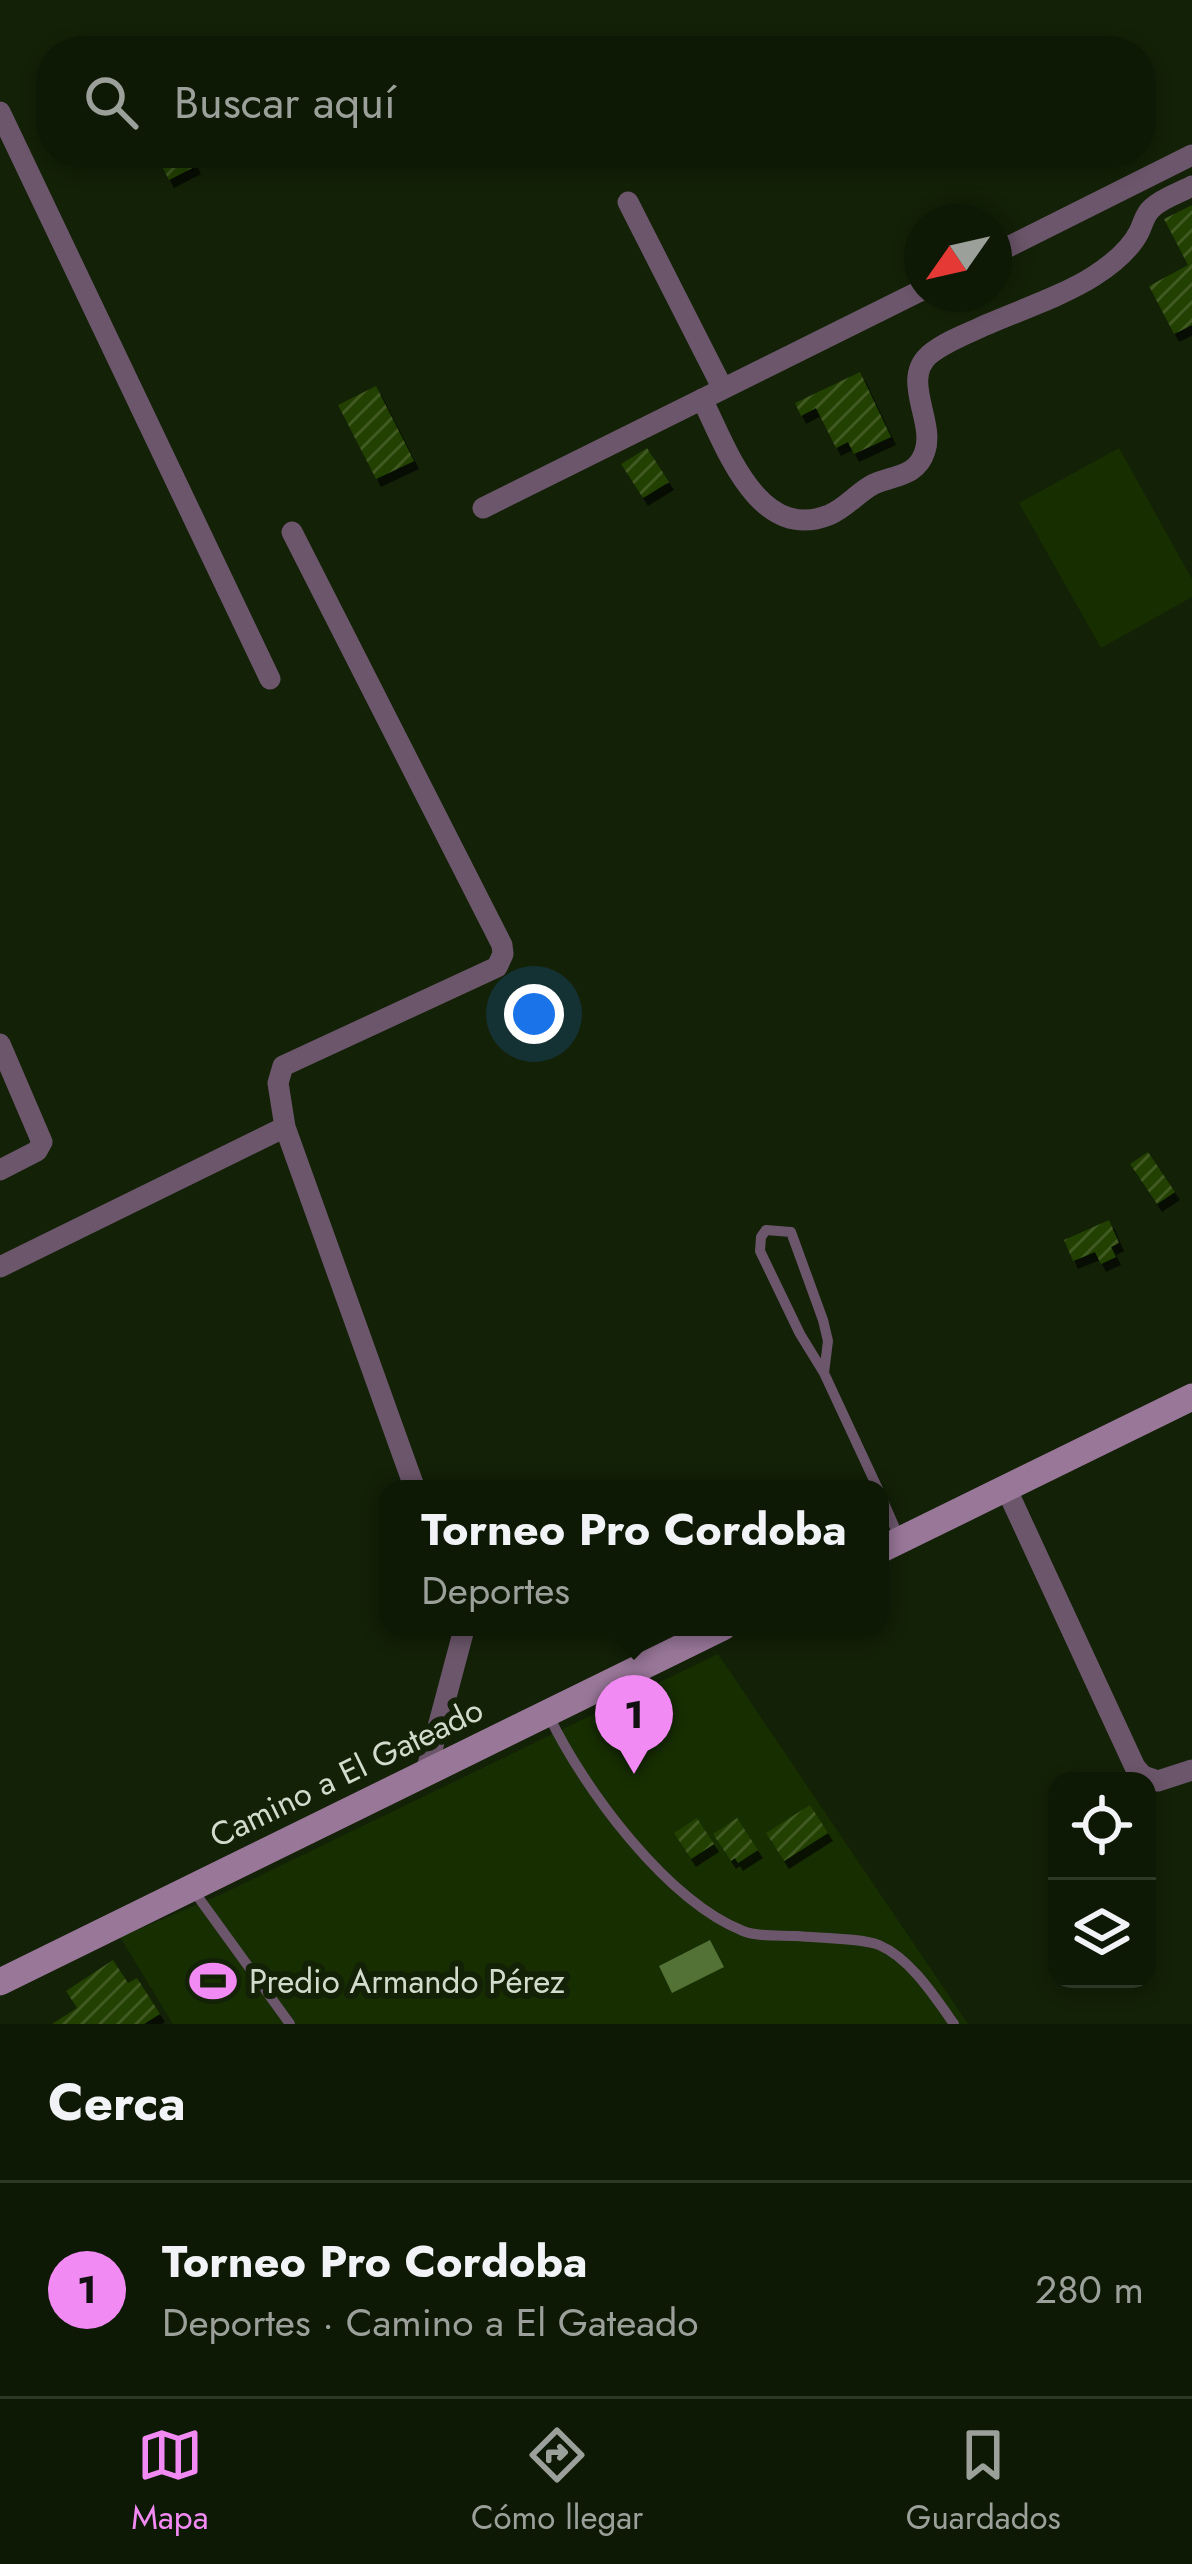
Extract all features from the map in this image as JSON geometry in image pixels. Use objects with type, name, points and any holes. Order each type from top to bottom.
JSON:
[{"type":"street","points":[[0,112],[270,679]]},
{"type":"street","points":[[1012,245],[1192,155]]},
{"type":"street","points":[[1130,186],[1146,214]]},
{"type":"street","points":[[702,400],[738,472],[761,504],[786,517],[810,520],[832,514],[875,484],[917,466],[926,449],[926,425],[917,384],[927,356],[1093,277],[1126,251],[1156,203],[1192,186]]},
{"type":"street","points":[[628,202],[723,388]]},
{"type":"street","points":[[483,508],[904,299]]},
{"type":"street","points":[[292,532],[502,945],[497,967],[283,1066],[278,1083],[285,1127],[412,1480]]},
{"type":"street","points":[[0,1044],[42,1142],[37,1151],[0,1171]]},
{"type":"street","points":[[0,1267],[285,1127]]},
{"type":"street","points":[[890,1545],[1192,1397]]},
{"type":"street","points":[[1006,1488],[1135,1767],[1158,1781],[1192,1770]]},
{"type":"street","points":[[426,1772],[462,1636]]},
{"type":"street","name":"Camino a El Gateado","points":[[0,1982],[705,1636]]},
{"type":"lane","points":[[824,1373],[828,1341],[824,1320],[791,1232],[766,1230],[760,1251],[873,1480]]},
{"type":"lane","points":[[548,1713],[565,1749],[602,1803],[659,1870],[706,1911],[746,1932],[878,1944],[919,1975],[954,2024]]},
{"type":"lane","points":[[190,1888],[290,2024]]},
{"type":"shaded area","points":[[1119,448],[1192,579],[1192,597],[1101,648],[1019,503]]},
{"type":"shaded area","points":[[718,1654],[968,2024],[173,2024],[120,1937],[222,1894]]},
{"type":"shaded area","points":[[710,1940],[724,1967],[672,1993],[659,1966]]},
{"type":"building","points":[[163,168],[192,168],[169,180]]},
{"type":"building","points":[[1192,205],[1192,325],[1174,334],[1149,286],[1188,265],[1164,219]]},
{"type":"building","points":[[860,372],[891,437],[854,454],[848,442],[836,448],[816,408],[801,416],[795,403]]},
{"type":"building","points":[[376,386],[414,461],[376,479],[338,405]]},
{"type":"building","points":[[647,448],[669,482],[643,498],[621,464]]},
{"type":"building","points":[[1148,1152],[1175,1192],[1157,1204],[1130,1164]]},
{"type":"building","points":[[1109,1220],[1119,1243],[1111,1247],[1116,1257],[1101,1264],[1095,1252],[1073,1261],[1064,1240]]},
{"type":"building","points":[[810,1805],[828,1833],[784,1861],[766,1833]]},
{"type":"building","points":[[697,1818],[714,1844],[691,1859],[674,1833]]},
{"type":"building","points":[[737,1818],[758,1850],[738,1863],[735,1858],[731,1861],[713,1834]]},
{"type":"building","points":[[113,1960],[128,1983],[137,1978],[160,2014],[144,2024],[52,2024],[77,2008],[66,1991]]},
{"type":"place","name":"Torneo Pro Cordoba","points":[[634,1774]]},
{"type":"place","name":"Predio Armando Pérez","points":[[213,1981]]}]
